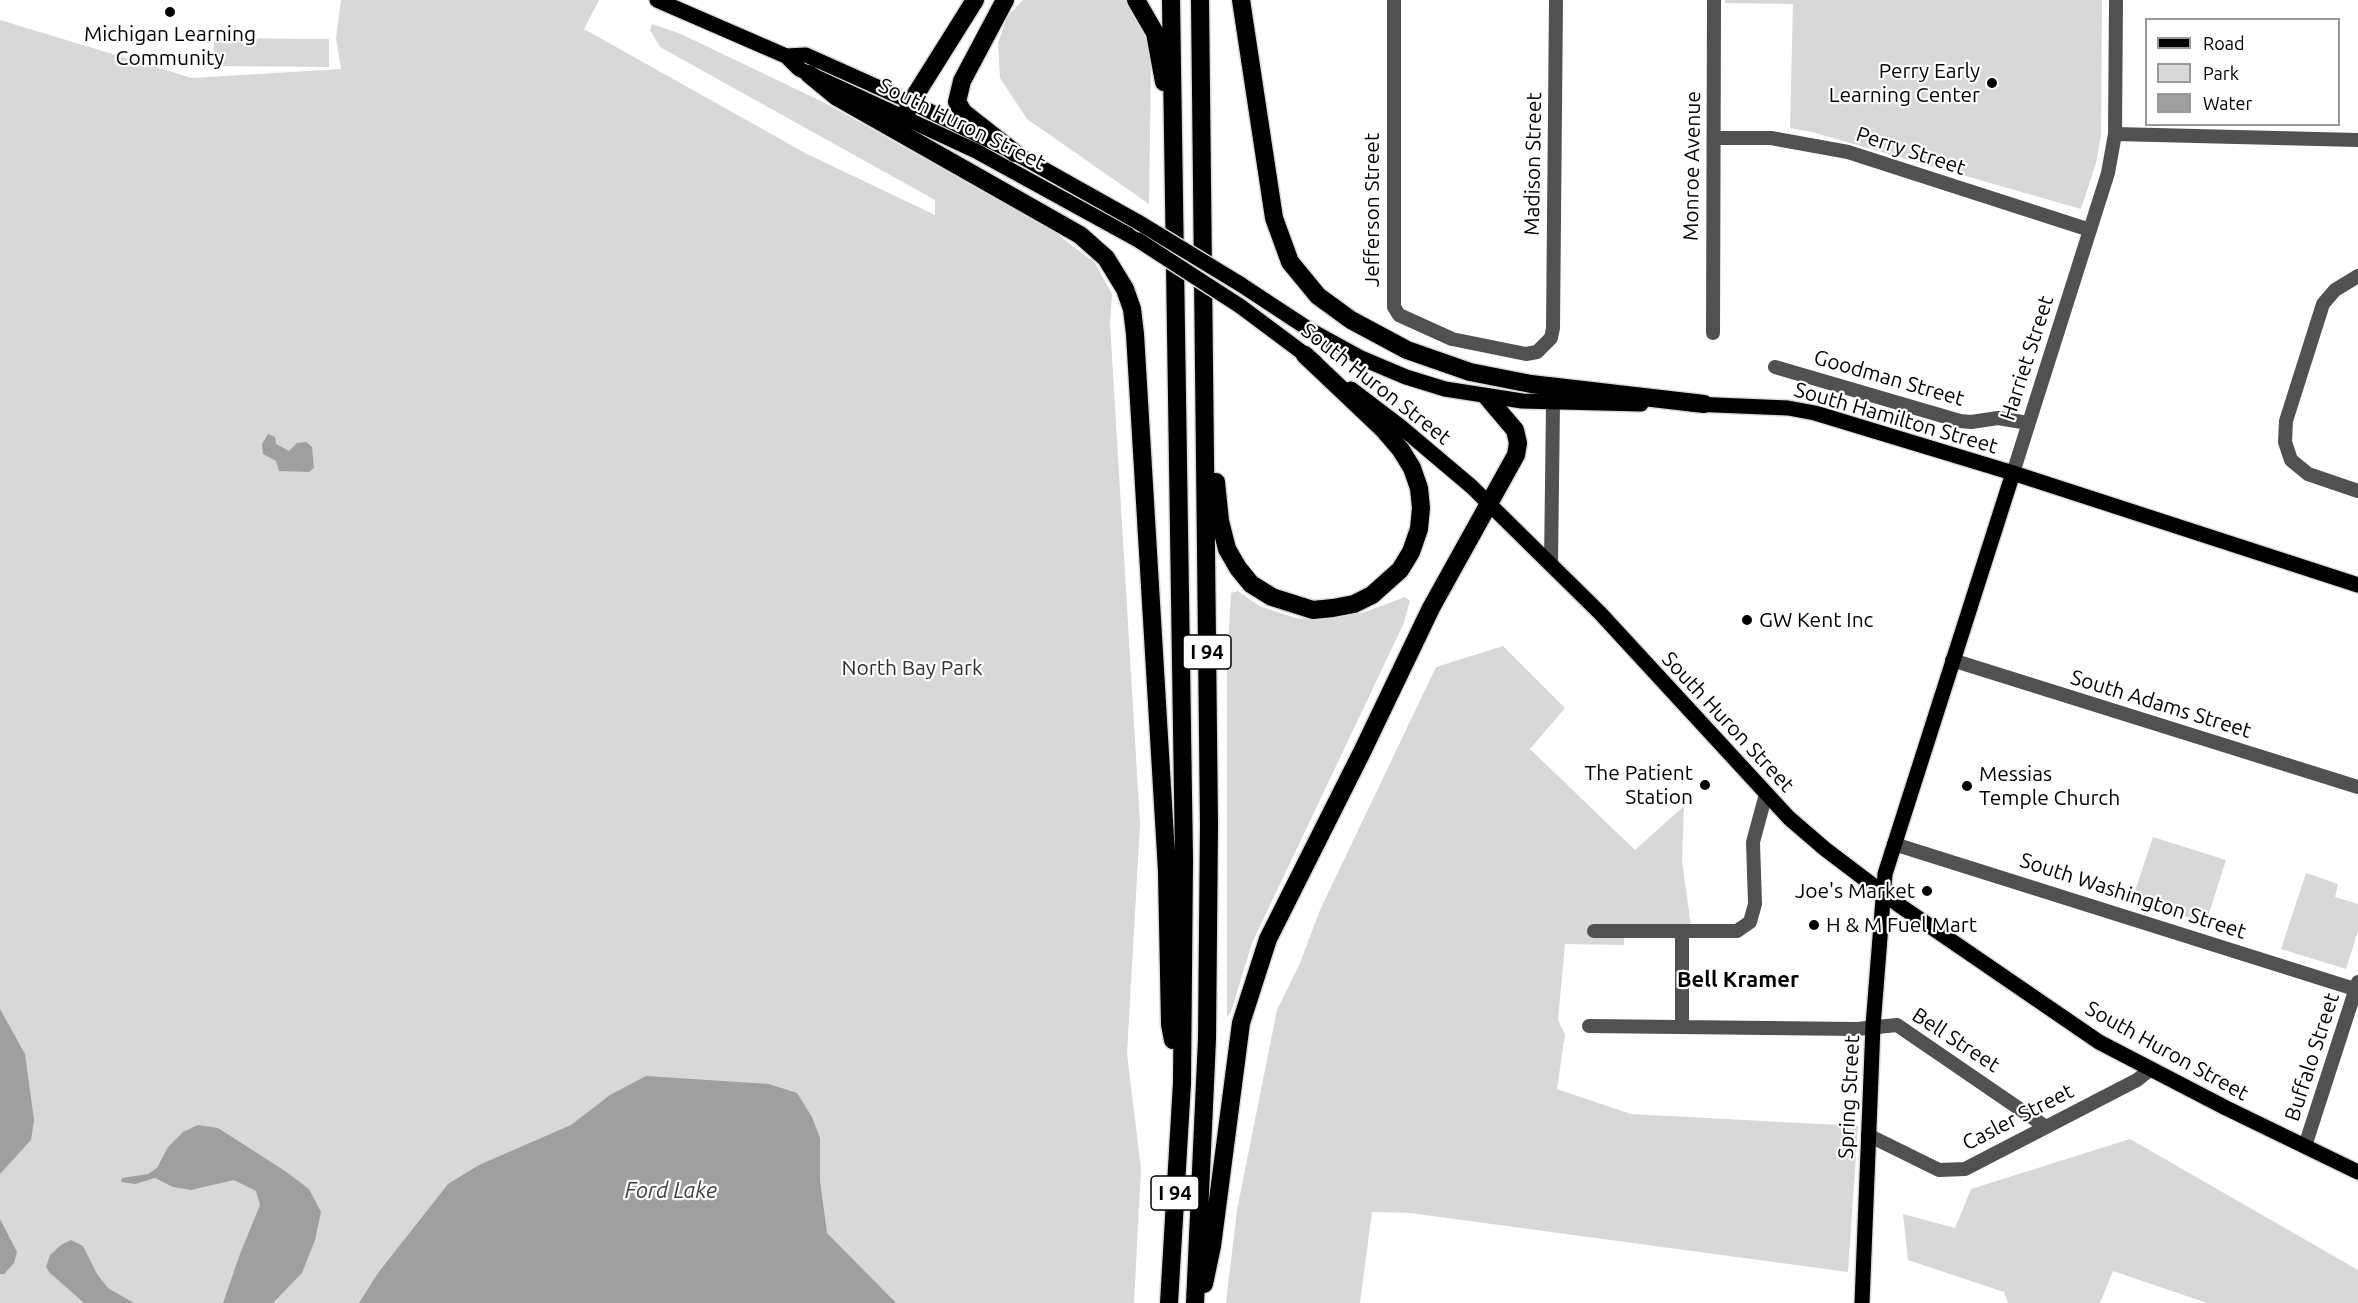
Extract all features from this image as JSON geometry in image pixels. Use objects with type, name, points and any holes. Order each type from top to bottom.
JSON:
[{"type":"highway","points":[[908,110],[975,0]]},
{"type":"highway","points":[[1005,0],[962,81],[957,102],[963,112],[1015,153]]},
{"type":"highway","points":[[1136,0],[1155,33],[1173,119]]},
{"type":"highway","name":"I 94","points":[[1169,1303],[1182,1083],[1184,860],[1172,0]]},
{"type":"highway","name":"I 94","points":[[1197,1303],[1207,1039],[1209,813],[1200,0]]},
{"type":"highway","points":[[1241,0],[1274,218],[1290,262],[1318,296],[1351,320],[1382,338],[1433,360],[1470,372],[1531,384],[1634,394],[1704,404]]},
{"type":"highway","points":[[809,74],[837,97],[1080,234],[1106,258],[1125,289],[1132,309],[1135,334],[1167,871],[1170,1024],[1182,1083]]},
{"type":"highway","points":[[1205,435],[1216,478],[1220,521],[1227,549],[1251,584],[1272,597],[1313,610],[1354,604],[1388,583],[1411,552],[1419,529],[1421,508],[1419,488],[1412,468],[1401,450],[1383,429],[1305,355]]},
{"type":"highway","points":[[1197,1303],[1212,1246],[1241,1023],[1268,939],[1289,892],[1362,752],[1431,608],[1488,504],[1511,468],[1518,443],[1510,422],[1487,397]]},
{"type":"main road","points":[[657,0],[786,56]]},
{"type":"main road","name":"South Huron Street","points":[[786,56],[806,55],[908,110],[1138,240],[1240,306],[1401,427],[1488,504],[1599,613],[1766,794],[1816,842],[1882,893],[2099,1042],[2358,1172]]},
{"type":"main road","name":"South Huron Street","points":[[786,56],[809,74],[908,110],[1015,153],[1138,222],[1310,330]]},
{"type":"main road","name":"South Hamilton Street","points":[[1310,330],[1361,358],[1406,377],[1445,390],[1487,397],[1553,403],[1704,404],[1788,408],[1815,413],[2013,473],[2358,585]]},
{"type":"main road","name":"Harriet Street","points":[[1882,893],[1894,844],[2013,473]]},
{"type":"main road","name":"Spring Street","points":[[1862,1303],[1873,1026],[1882,893]]},
{"type":"street","name":"Jefferson Street","points":[[1394,0],[1394,307],[1399,315],[1452,339],[1511,352],[1537,352],[1551,338],[1553,328]]},
{"type":"street","name":"Madison Street","points":[[1553,328],[1556,0]]},
{"type":"street","name":"Monroe Avenue","points":[[1713,333],[1714,0]]},
{"type":"street","name":"Harriet Street","points":[[2013,473],[2108,173],[2115,134],[2116,0]]},
{"type":"street","points":[[2115,134],[2358,140]]},
{"type":"street","name":"Perry Street","points":[[1714,138],[1771,138],[1848,152],[2090,230]]},
{"type":"street","points":[[2358,276],[2335,290],[2324,304],[2286,421],[2285,442],[2291,460],[2307,474],[2358,491]]},
{"type":"street","name":"Goodman Street","points":[[1775,367],[1960,421],[1971,423],[1998,418],[2028,423]]},
{"type":"street","points":[[1551,564],[1553,403]]},
{"type":"street","name":"South Adams Street","points":[[1952,660],[2358,787]]},
{"type":"street","points":[[1594,931],[1737,931],[1750,922],[1755,904],[1753,842],[1766,794]]},
{"type":"street","name":"South Washington Street","points":[[1894,844],[2357,987]]},
{"type":"street","points":[[1682,931],[1682,1027]]},
{"type":"street","name":"Buffalo Street","points":[[2306,1146],[2357,987]]},
{"type":"street","name":"Bell Street","points":[[1589,1026],[1857,1029],[1897,1025],[2046,1127]]},
{"type":"street","name":"Casler Street","points":[[1868,1135],[1939,1170],[1955,1171],[2137,1080],[2151,1069]]},
{"type":"green space","name":"North Bay Park","points":[[341,0],[599,0],[584,29],[807,154],[935,215],[935,200],[660,47],[650,30],[652,24],[681,34],[825,103],[1053,231],[1095,263],[1112,294],[1110,323],[1140,824],[1127,1054],[1141,1169],[1134,1303],[0,1303],[0,20],[192,78],[341,69],[336,38]]},
{"type":"green space","points":[[1023,0],[1126,0],[1142,24],[1151,62],[1149,204],[1027,119],[1000,78],[998,43],[1007,17]]},
{"type":"green space","points":[[1725,0],[2102,0],[2101,135],[2096,163],[2081,209],[1812,132],[1790,128],[1793,4],[1725,3]]},
{"type":"green space","points":[[214,38],[329,39],[329,67],[213,66]]},
{"type":"green space","points":[[1238,591],[1259,606],[1296,618],[1319,620],[1362,613],[1405,597],[1410,601],[1403,625],[1252,943],[1231,1012],[1227,1017],[1227,661],[1231,593]]},
{"type":"green space","points":[[1503,646],[1565,708],[1530,749],[1635,850],[1684,806],[1682,861],[1691,926],[1624,926],[1624,945],[1565,944],[1558,1020],[1565,1034],[1557,1089],[1631,1114],[1858,1126],[1848,1272],[1410,1213],[1372,1212],[1360,1303],[1226,1303],[1237,1210],[1277,1010],[1300,963],[1320,910],[1436,667]]},
{"type":"green space","points":[[2153,837],[2226,860],[2206,923],[2132,900]]},
{"type":"green space","points":[[2306,873],[2338,884],[2335,897],[2358,904],[2358,931],[2346,969],[2281,949]]},
{"type":"green space","points":[[2130,1139],[2358,1270],[2358,1303],[2207,1303],[2113,1271],[2100,1303],[2008,1303],[2004,1292],[1908,1260],[1903,1214],[1955,1228],[1971,1189]]},
{"type":"water","points":[[268,434],[275,437],[276,444],[289,451],[297,443],[306,442],[312,447],[314,468],[309,472],[279,471],[276,461],[263,454],[262,444]]},
{"type":"water","points":[[0,1009],[25,1054],[34,1120],[31,1140],[0,1174]]},
{"type":"water","name":"Ford Lake","points":[[646,1076],[769,1084],[797,1093],[812,1117],[820,1138],[820,1181],[827,1233],[896,1303],[359,1303],[378,1273],[448,1184],[479,1165],[571,1125],[610,1095]]},
{"type":"water","points":[[198,1125],[218,1128],[285,1171],[309,1189],[321,1212],[315,1240],[302,1273],[273,1303],[223,1303],[260,1205],[256,1191],[234,1180],[191,1190],[173,1187],[155,1178],[135,1184],[121,1182],[122,1178],[148,1174],[157,1168],[168,1147],[183,1132]]},
{"type":"water","points":[[0,1219],[17,1252],[14,1263],[4,1274],[0,1274]]},
{"type":"water","points":[[71,1240],[83,1246],[97,1274],[108,1288],[134,1303],[84,1303],[50,1273],[46,1267],[50,1255]]},
{"type":"place","name":"Michigan Learning Community","points":[[170,12]]},
{"type":"place","name":"Perry Early Learning Center","points":[[1992,83]]},
{"type":"place","name":"GW Kent Inc","points":[[1747,620]]},
{"type":"place","name":"The Patient Station","points":[[1705,785]]},
{"type":"place","name":"Messias Temple Church","points":[[1967,786]]},
{"type":"place","name":"Joe's Market","points":[[1927,891]]},
{"type":"place","name":"H & M Fuel Mart","points":[[1814,925]]},
{"type":"district","name":"Bell Kramer","points":[[1738,980]]}]
